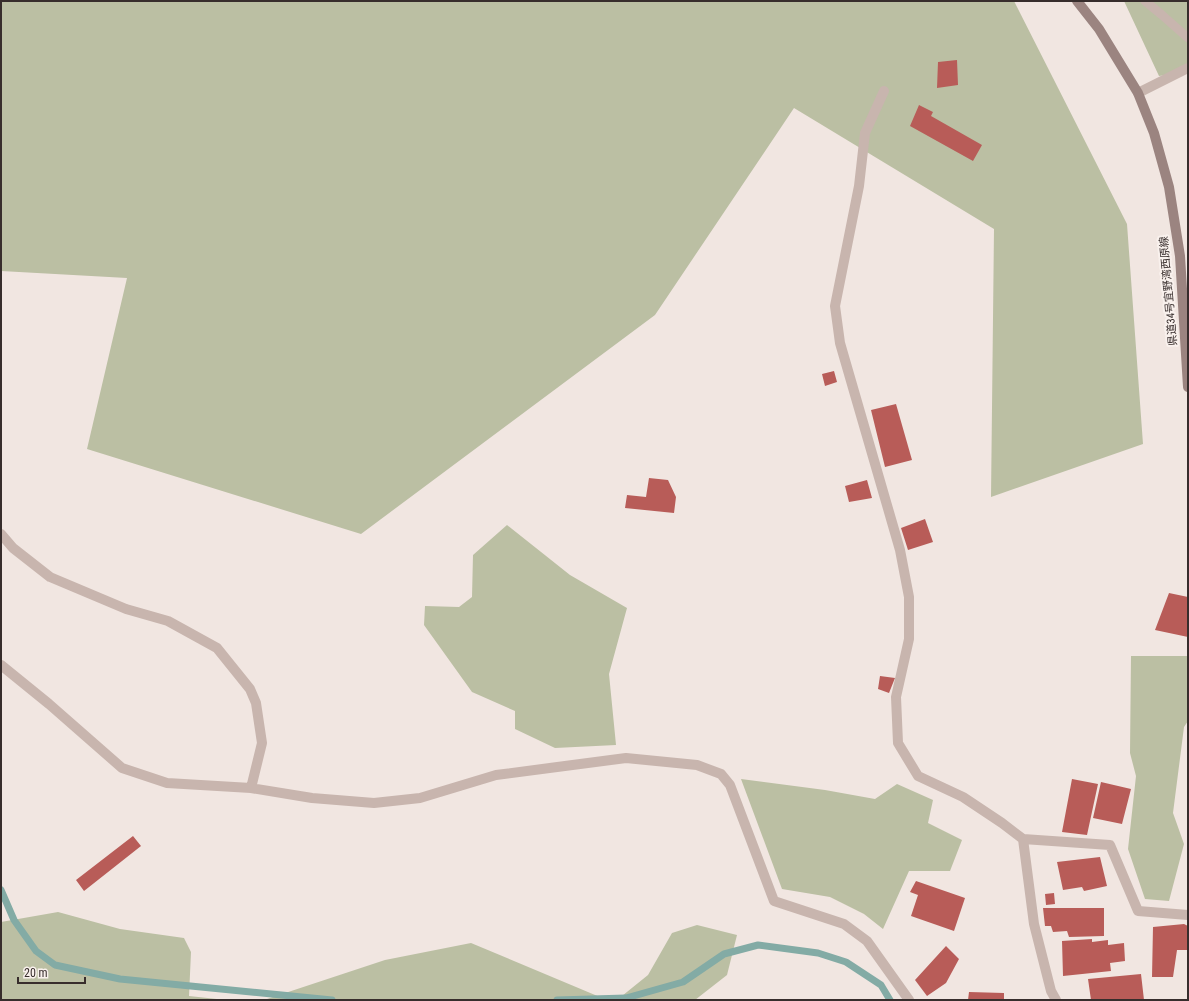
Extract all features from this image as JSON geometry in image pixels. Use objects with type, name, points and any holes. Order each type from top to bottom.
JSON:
[{"type":"main road","name":"県道34号宜野湾西原線","points":[[1077,1],[1099,29],[1138,93],[1154,133],[1169,187],[1180,256],[1188,386]]},
{"type":"street","points":[[1138,93],[1188,68]]},
{"type":"street","points":[[884,91],[865,133],[859,186],[835,306],[840,343],[900,550],[909,597],[909,639],[896,697],[898,743],[918,776],[963,797],[1002,822],[1023,839],[1110,845],[1138,911],[1188,915]]},
{"type":"street","points":[[1,534],[13,548],[50,577],[126,609],[168,621],[217,648],[250,689],[256,703],[262,742],[251,788]]},
{"type":"street","points":[[1,665],[49,704],[122,768],[167,783],[251,788],[312,798],[374,803],[420,798],[496,775],[626,758],[697,766],[721,774],[730,784],[774,901],[844,924],[867,941],[909,1000]]},
{"type":"street","points":[[1023,839],[1034,924],[1051,991],[1056,1000]]},
{"type":"lane","points":[[1145,1],[1162,14],[1188,38]]},
{"type":"green space","points":[[1,1],[1014,1],[1127,224],[1143,444],[991,497],[994,229],[794,108],[655,315],[361,534],[87,449],[127,278],[1,271]]},
{"type":"green space","points":[[1124,1],[1188,1],[1188,72],[1159,76]]},
{"type":"green space","points":[[507,525],[570,575],[627,608],[609,674],[616,745],[555,748],[515,729],[515,711],[472,692],[424,625],[425,606],[459,607],[472,597],[473,555]]},
{"type":"green space","points":[[1131,656],[1188,656],[1188,721],[1184,727],[1173,813],[1184,844],[1169,901],[1145,899],[1128,849],[1136,776],[1130,753]]},
{"type":"green space","points":[[741,779],[825,790],[875,799],[897,784],[933,800],[928,823],[962,840],[950,871],[909,871],[883,929],[864,914],[830,897],[782,889]]},
{"type":"green space","points":[[58,912],[120,929],[184,938],[191,952],[189,996],[226,1000],[1,1000],[1,922]]},
{"type":"green space","points":[[697,925],[737,935],[727,975],[695,1000],[617,1000],[648,975],[672,933]]},
{"type":"green space","points":[[471,943],[607,1000],[264,1000],[385,960]]},
{"type":"building","points":[[957,60],[958,85],[937,88],[938,62]]},
{"type":"building","points":[[919,105],[933,112],[931,116],[982,145],[973,161],[910,126]]},
{"type":"building","points":[[834,371],[837,382],[825,386],[822,374]]},
{"type":"building","points":[[896,404],[912,460],[885,467],[871,410]]},
{"type":"building","points":[[649,478],[668,480],[676,497],[674,513],[625,508],[627,495],[646,497]]},
{"type":"building","points":[[867,480],[872,498],[849,502],[845,486]]},
{"type":"building","points":[[925,519],[933,542],[908,550],[901,528]]},
{"type":"building","points":[[1169,593],[1188,597],[1188,637],[1155,630]]},
{"type":"building","points":[[880,676],[895,678],[889,693],[878,689]]},
{"type":"building","points":[[1072,779],[1098,784],[1087,835],[1062,832]]},
{"type":"building","points":[[1101,782],[1131,789],[1122,824],[1093,818]]},
{"type":"building","points":[[133,836],[141,846],[84,891],[76,880]]},
{"type":"building","points":[[1100,857],[1107,886],[1084,891],[1082,887],[1063,890],[1057,862]]},
{"type":"building","points":[[916,881],[965,898],[954,931],[911,916],[918,895],[910,892]]},
{"type":"building","points":[[1054,893],[1055,904],[1046,905],[1045,894]]},
{"type":"building","points":[[1043,908],[1104,908],[1104,936],[1069,937],[1067,931],[1053,932],[1051,926],[1045,926]]},
{"type":"building","points":[[1184,924],[1188,926],[1188,950],[1177,950],[1173,977],[1152,977],[1153,927]]},
{"type":"building","points":[[1092,939],[1092,942],[1108,940],[1108,945],[1124,943],[1125,961],[1110,963],[1111,971],[1063,976],[1062,941]]},
{"type":"building","points":[[946,946],[959,959],[946,983],[927,996],[915,980]]},
{"type":"building","points":[[1141,974],[1144,1000],[1091,1000],[1088,979]]},
{"type":"building","points":[[969,992],[1004,993],[1004,1000],[968,1000]]},
{"type":"waterway","points":[[1,890],[14,920],[36,951],[55,965],[120,979],[332,1000]]},
{"type":"waterway","points":[[557,1000],[626,998],[683,982],[724,954],[758,945],[818,953],[846,962],[881,985],[890,1000]]}]
